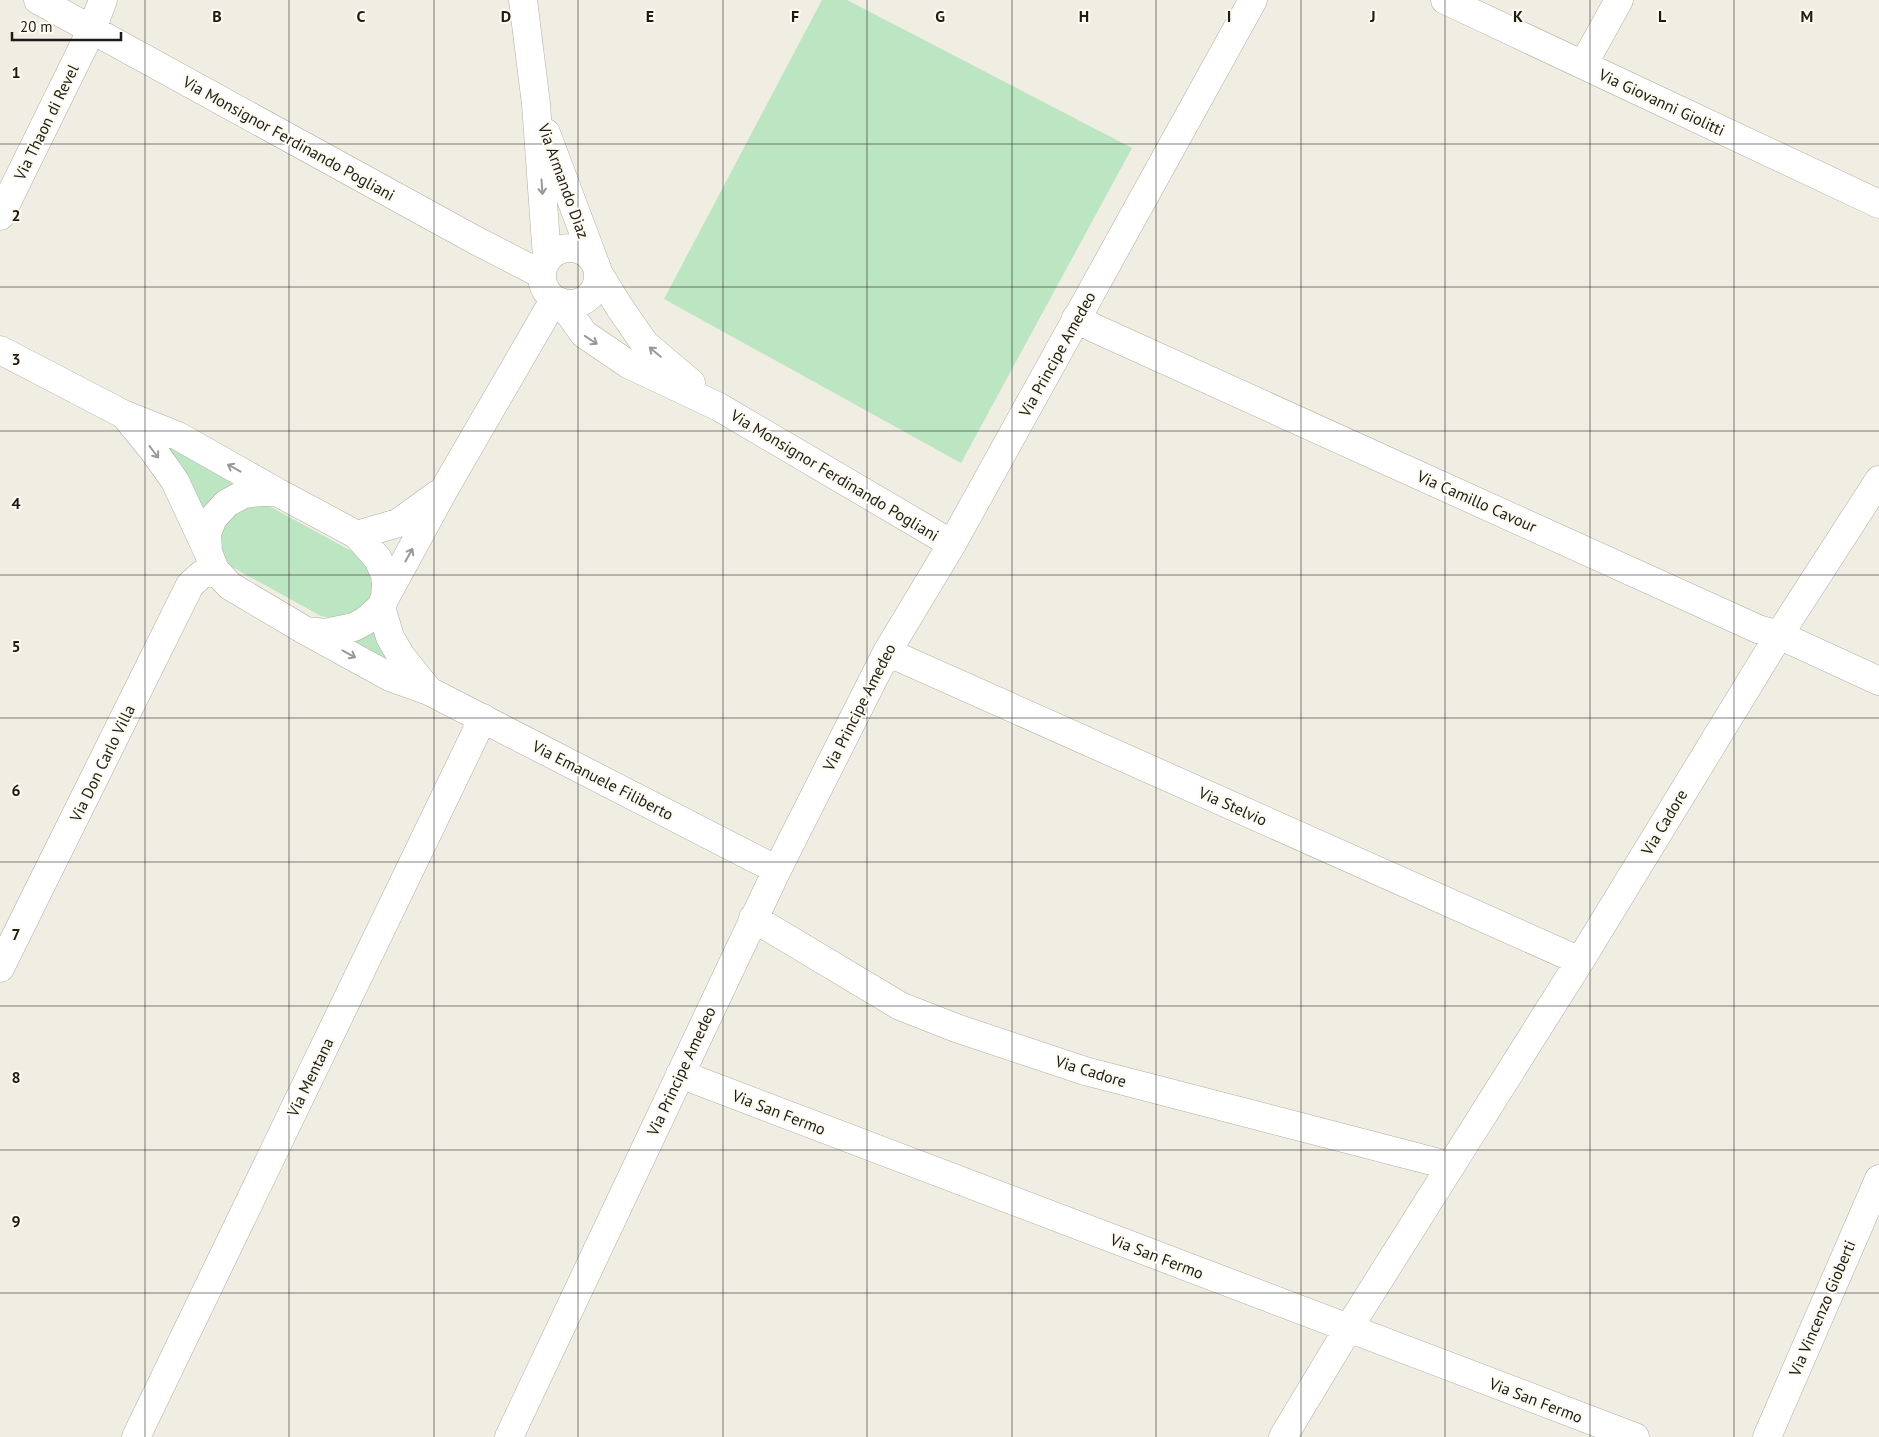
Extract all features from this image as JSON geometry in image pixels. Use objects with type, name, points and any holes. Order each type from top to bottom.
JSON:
[{"type":"street","name":"Via Monsignor Ferdinando Pogliani","points":[[38,0],[466,235],[544,266],[544,289],[558,301],[584,334],[628,364],[719,407],[952,544]]},
{"type":"street","name":"Via Thaon di Revel","points":[[0,216],[92,29],[103,0]]},
{"type":"street","name":"Via Armando Diaz","points":[[523,0],[536,104],[544,266]]},
{"type":"street","name":"Via Principe Amedeo","points":[[508,1437],[777,870],[887,652],[952,544],[1253,0]]},
{"type":"street","name":"Via Giovanni Giolitti","points":[[1445,0],[1879,204]]},
{"type":"street","points":[[1584,65],[1619,0]]},
{"type":"street","name":"Via Armando Diaz","points":[[536,104],[596,266]]},
{"type":"street","points":[[123,414],[153,450],[175,481],[212,561],[230,586],[306,631],[324,633],[354,628],[365,621],[383,603],[446,488],[558,301],[575,304],[588,298],[596,288],[596,266],[579,248],[562,248],[544,266]]},
{"type":"street","name":"Via Monsignor Ferdinando Pogliani","points":[[596,266],[620,308],[645,344],[719,407]]},
{"type":"street","name":"Via Camillo Cavour","points":[[1076,318],[1094,328],[1758,629],[1779,635],[1879,681]]},
{"type":"street","points":[[0,350],[123,414],[178,436],[357,535],[378,559],[385,575],[386,584],[383,603],[390,637],[400,656],[429,691]]},
{"type":"street","name":"Via Cadore","points":[[1283,1437],[1348,1329],[1580,961],[1779,635],[1879,480]]},
{"type":"street","points":[[357,535],[398,523],[446,488]]},
{"type":"street","points":[[212,561],[207,534],[213,518],[227,504],[244,494],[277,492]]},
{"type":"street","name":"Via Don Carlo Villa","points":[[0,968],[190,585],[212,561]]},
{"type":"street","name":"Via Emanuele Filiberto","points":[[306,631],[390,677],[429,691],[777,870]]},
{"type":"street","name":"Via Stelvio","points":[[887,652],[1580,961]]},
{"type":"street","name":"Via Mentana","points":[[136,1437],[483,718]]},
{"type":"street","name":"Via Cadore","points":[[754,918],[900,1006],[956,1028],[1094,1073],[1451,1166]]},
{"type":"street","name":"Via San Fermo","points":[[680,1074],[1635,1437]]},
{"type":"street","name":"Via Vincenzo Gioberti","points":[[1767,1437],[1879,1179]]},
{"type":"green space","points":[[822,0],[847,0],[1132,148],[961,463],[664,299]]},
{"type":"green space","points":[[172,442],[248,484],[215,498],[202,508],[182,465],[169,450]]},
{"type":"green space","points":[[254,504],[269,506],[355,553],[369,569],[373,577],[373,594],[368,601],[361,608],[342,617],[321,616],[232,567],[224,557],[220,542],[221,530],[228,517]]},
{"type":"green space","points":[[376,624],[395,664],[338,640]]}]
